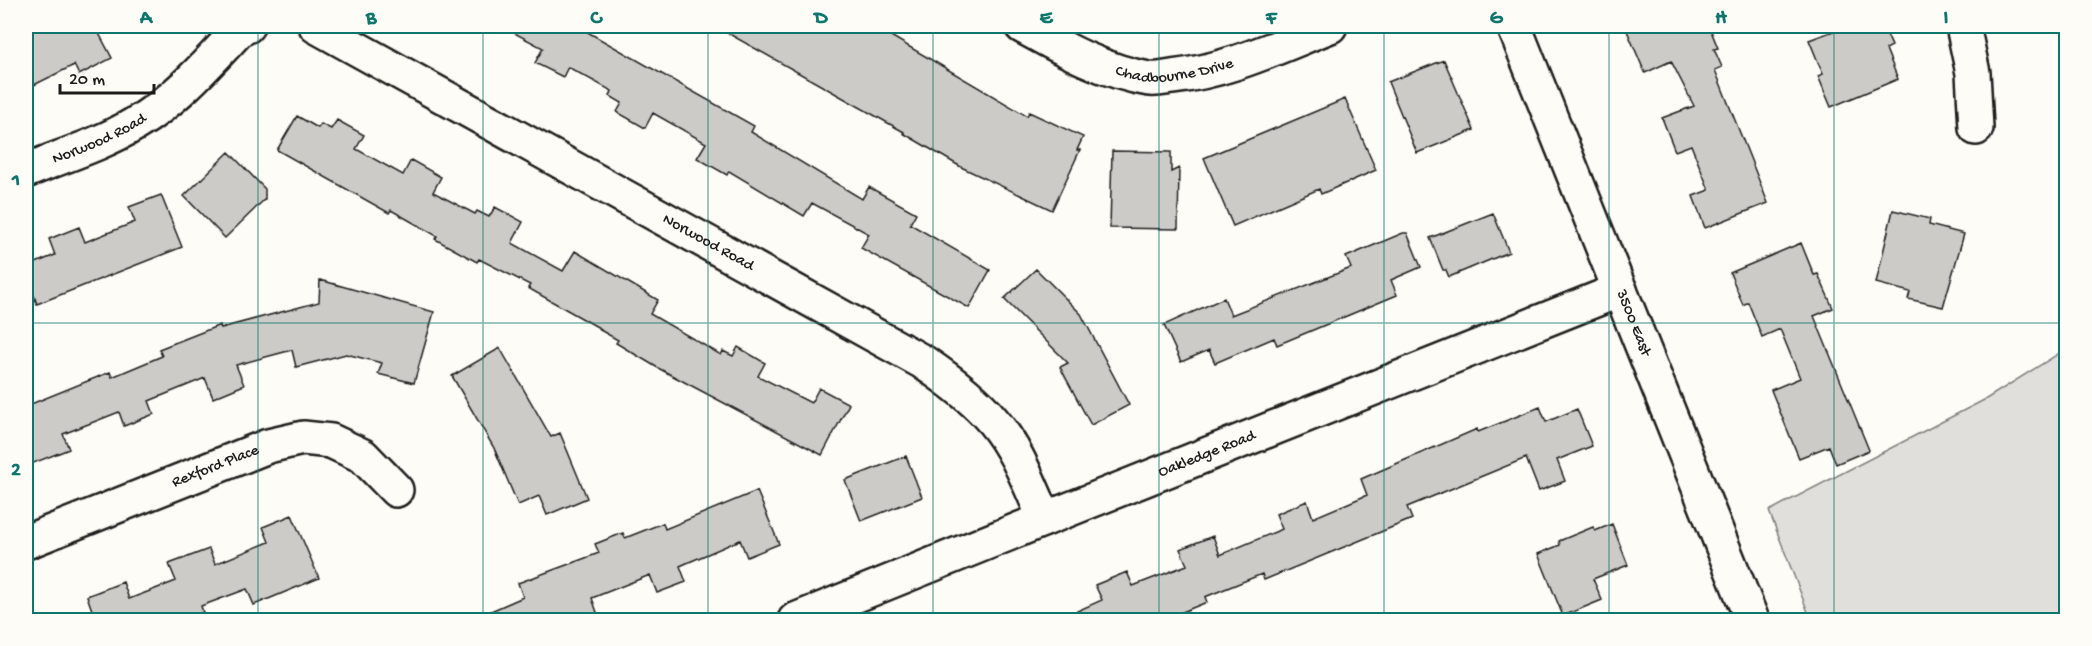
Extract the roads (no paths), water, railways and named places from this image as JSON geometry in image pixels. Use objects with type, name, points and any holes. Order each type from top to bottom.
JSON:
[{"type":"street","name":"Norwood Road","points":[[26,171],[135,125],[158,109],[198,74],[240,29],[247,26]]},
{"type":"street","name":"Norwood Road","points":[[316,26],[923,362],[954,384],[994,421],[1021,464],[1045,519]]},
{"type":"street","name":"Chadbourne Drive","points":[[1022,26],[1104,67],[1151,79],[1193,75],[1236,63],[1330,26]]},
{"type":"street","name":"3500 East","points":[[1514,26],[1752,621]]},
{"type":"street","points":[[1963,26],[1973,73],[1976,128]]},
{"type":"street","name":"Oakledge Road","points":[[795,621],[1620,290]]},
{"type":"street","name":"Rexford Place","points":[[26,542],[268,446],[303,438],[331,441],[363,456],[396,490]]}]
